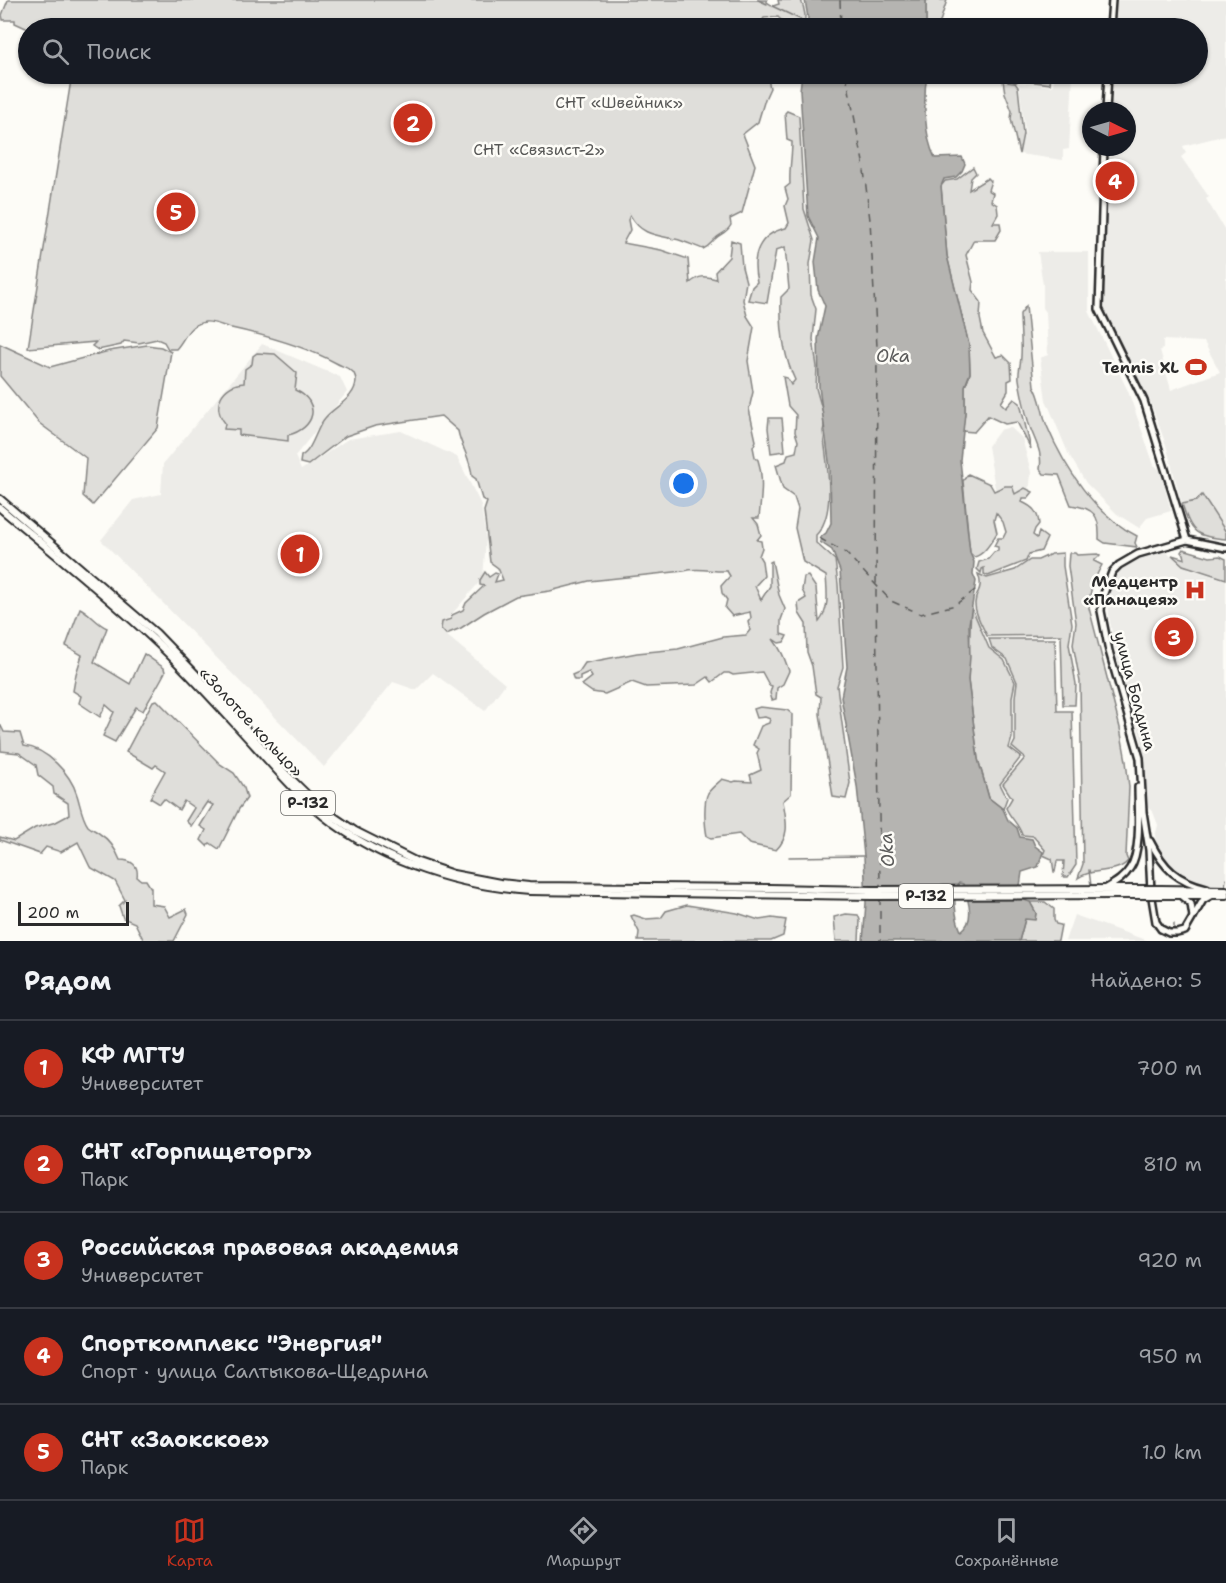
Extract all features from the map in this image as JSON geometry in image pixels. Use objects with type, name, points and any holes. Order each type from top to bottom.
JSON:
[{"type":"highway","name":"«Золотое кольцо»","points":[[0,499],[156,633],[215,694],[283,771],[321,808],[355,831],[415,861],[453,874],[500,883],[529,886],[770,890]]},
{"type":"highway","name":"«Золотое кольцо»","points":[[0,508],[153,638],[311,805],[326,818],[378,849],[429,872],[500,888],[545,891],[770,890]]},
{"type":"highway","name":"Р-132","points":[[1083,892],[1105,889],[1120,892]]},
{"type":"highway","name":"Р-132","points":[[770,890],[1212,892],[1226,895]]},
{"type":"highway","name":"Р-132","points":[[1161,892],[1179,895],[1226,890]]},
{"type":"main road","points":[[1111,18],[1112,0]]},
{"type":"main road","points":[[1106,102],[1107,84]]},
{"type":"main road","points":[[1104,156],[1099,309],[1144,401],[1188,540]]},
{"type":"main road","name":"улица Болдина","points":[[1193,919],[1185,931],[1177,933],[1165,932],[1156,922],[1137,745],[1109,651],[1101,611],[1102,599],[1103,591],[1112,572],[1130,557],[1188,540],[1226,548]]},
{"type":"main road","points":[[1105,889],[1122,878],[1131,867],[1136,852],[1140,774]]},
{"type":"main road","points":[[1146,833],[1156,853],[1169,870],[1185,881],[1212,892],[1197,908],[1193,919]]},
{"type":"main road","points":[[1179,895],[1191,904],[1193,919]]},
{"type":"shaded area","points":[[1115,0],[1226,0],[1226,135],[1183,146],[1186,153],[1181,157],[1209,197],[1206,199],[1226,232],[1226,532],[1202,495],[1196,501],[1182,504],[1166,445],[1149,398],[1146,398],[1101,308],[1107,156],[1136,156],[1136,102],[1109,102],[1110,84],[1208,84],[1208,18],[1114,18]],"holes":[[[1163,340],[1204,342],[1220,372],[1171,390],[1160,350],[1163,349]]]},
{"type":"shaded area","points":[[1019,84],[1053,86],[1053,84],[1072,84],[1069,149],[1063,150],[1063,160],[1019,154],[1025,132]]},
{"type":"shaded area","points":[[1038,252],[1089,252],[1089,311],[1128,391],[1154,465],[1160,470],[1171,511],[1147,518],[1139,528],[1117,514],[1086,483],[1068,453],[1046,400],[1040,358],[1048,355],[1046,312],[1043,308],[1043,285]]},
{"type":"shaded area","points":[[262,344],[340,377],[347,392],[295,456],[301,470],[348,439],[401,431],[457,457],[481,505],[486,539],[483,578],[439,629],[505,684],[485,711],[433,673],[416,690],[393,682],[324,767],[101,540],[133,500],[161,494],[163,464]]},
{"type":"shaded area","points":[[1010,427],[1022,438],[1031,472],[1030,485],[1020,496],[1000,493],[995,488],[988,446],[1000,430]]},
{"type":"shaded area","points":[[1165,551],[1190,569],[1226,580],[1226,885],[1211,886],[1191,880],[1176,870],[1159,851],[1155,836],[1158,825],[1146,801],[1145,760],[1141,738],[1118,662],[1109,617],[1108,594],[1117,573],[1137,559]]},
{"type":"shaded area","points":[[1074,915],[1143,939],[1148,941],[1065,941]]},
{"type":"green space","points":[[8,0],[767,0],[773,6],[779,4],[778,0],[801,0],[805,18],[18,18],[18,24],[15,20],[3,20],[2,15]]},
{"type":"green space","points":[[926,0],[947,0],[941,18],[926,18]]},
{"type":"green space","points":[[70,84],[769,84],[770,88],[758,122],[743,134],[755,165],[742,213],[730,219],[731,225],[727,230],[703,249],[679,240],[649,233],[639,227],[630,215],[628,220],[630,230],[623,243],[661,250],[688,259],[690,283],[702,277],[716,279],[715,272],[729,257],[731,240],[740,243],[746,282],[743,300],[747,316],[754,327],[748,361],[753,392],[749,409],[756,441],[753,447],[760,467],[761,481],[759,518],[753,518],[758,524],[761,535],[757,540],[761,541],[762,548],[759,556],[764,576],[755,586],[761,600],[770,586],[770,562],[772,561],[779,595],[785,609],[781,620],[781,634],[787,636],[784,642],[779,643],[773,639],[783,654],[789,671],[783,684],[777,688],[776,699],[772,700],[770,693],[772,686],[769,685],[762,672],[733,675],[724,673],[712,682],[708,677],[696,685],[646,687],[632,682],[605,694],[592,692],[582,685],[592,677],[589,672],[580,676],[580,680],[574,680],[572,675],[579,672],[585,663],[637,653],[678,649],[723,637],[746,635],[750,630],[748,622],[751,618],[750,612],[732,616],[725,608],[727,600],[722,593],[721,586],[730,576],[727,571],[695,569],[589,581],[550,591],[516,596],[461,628],[446,634],[441,629],[442,622],[451,619],[452,615],[463,610],[466,603],[484,586],[480,585],[480,580],[485,572],[489,577],[495,573],[498,574],[495,582],[503,580],[498,568],[490,562],[484,511],[487,502],[482,499],[476,479],[472,476],[458,431],[441,416],[375,426],[346,436],[308,465],[300,463],[301,456],[309,449],[322,422],[353,392],[356,379],[353,372],[347,368],[310,351],[255,333],[207,322],[190,329],[176,349],[168,349],[164,342],[157,339],[139,343],[124,341],[121,345],[98,350],[92,346],[96,342],[28,348]]},
{"type":"green space","points":[[1004,84],[1016,84],[1018,87],[1023,134],[1019,154],[1011,119],[1012,111]]},
{"type":"green space","points":[[787,111],[799,116],[804,209],[814,240],[810,264],[811,295],[816,309],[813,339],[817,367],[816,388],[823,413],[829,486],[827,514],[816,535],[816,543],[835,560],[838,584],[843,667],[837,686],[850,783],[846,799],[833,797],[820,714],[821,697],[816,694],[812,666],[807,652],[806,624],[799,613],[798,603],[806,598],[802,590],[804,577],[808,576],[816,588],[819,622],[826,606],[826,576],[803,562],[795,528],[798,509],[794,497],[783,489],[776,465],[786,461],[788,454],[796,452],[798,441],[795,432],[796,415],[788,406],[783,377],[787,378],[791,385],[795,380],[785,350],[781,318],[781,297],[789,289],[785,247],[776,250],[767,303],[748,300],[752,287],[757,282],[755,263],[759,248],[769,235],[786,228],[789,223],[785,206],[788,199],[785,188],[790,184],[792,142],[787,140],[785,113]]},
{"type":"green space","points":[[973,167],[976,173],[971,178],[969,190],[988,178],[991,181],[988,190],[993,193],[991,201],[997,205],[998,214],[993,223],[1000,223],[1001,230],[995,240],[974,240],[966,255],[973,282],[972,290],[981,302],[980,318],[983,333],[996,357],[1003,355],[1011,363],[1012,379],[1008,381],[1008,391],[1001,403],[1006,408],[1014,399],[1020,403],[1031,449],[1017,422],[1005,424],[988,416],[974,432],[962,431],[965,386],[970,373],[969,345],[947,256],[941,186],[945,181],[957,179]]},
{"type":"green space","points":[[1026,306],[1034,386],[1054,442],[1072,474],[1095,503],[1122,527],[1137,536],[1135,543],[1137,547],[1105,543],[1099,539],[1097,518],[1094,514],[1085,508],[1071,505],[1059,475],[1044,474],[1040,469],[1039,451],[1029,424],[1019,379],[1020,314]]},
{"type":"green space","points":[[0,344],[50,367],[109,351],[147,345],[161,347],[171,352],[158,428],[93,505],[83,496],[86,458],[39,423],[0,376]]},
{"type":"green space","points":[[257,353],[275,354],[297,373],[295,390],[304,395],[312,408],[309,421],[297,432],[288,435],[288,441],[239,435],[239,430],[224,429],[225,423],[219,410],[221,397],[230,387],[244,383],[245,369],[252,364],[253,356]]},
{"type":"green space","points":[[769,418],[782,418],[785,451],[771,453]]},
{"type":"green space","points":[[968,474],[990,484],[994,491],[1005,486],[1012,486],[1015,494],[1025,488],[1033,492],[1028,498],[1023,498],[1022,502],[1032,508],[1037,516],[1039,524],[1033,535],[1037,538],[1039,532],[1047,538],[1041,551],[1029,554],[1026,561],[988,576],[984,574],[984,568],[981,573],[977,569],[979,562],[988,559],[998,551],[998,547],[994,546],[998,538],[1003,538],[1006,532],[1003,522],[996,513],[994,520],[997,533],[978,556],[974,557],[970,553],[963,481]]},
{"type":"green space","points":[[1202,495],[1226,532],[1226,539],[1201,535],[1189,522],[1182,504],[1196,501]]},
{"type":"green space","points":[[1183,549],[1226,559],[1226,579],[1183,565],[1172,555],[1185,559],[1181,552]]},
{"type":"green space","points":[[1063,553],[1072,624],[1069,644],[1076,684],[1075,705],[1063,705],[1061,635],[987,636],[975,607],[980,587],[978,574],[987,578],[1015,570],[1030,560]]},
{"type":"green space","points":[[1069,553],[1100,555],[1094,561],[1102,565],[1092,585],[1089,608],[1120,728],[1129,787],[1126,856],[1128,861],[1117,868],[1090,873],[1078,878],[1083,864],[1080,682],[1073,644],[1076,623],[1068,566]]},
{"type":"green space","points":[[971,606],[989,648],[1004,660],[1015,682],[1012,697],[1012,738],[1009,748],[1021,757],[1000,784],[1007,798],[1003,809],[989,798],[978,759],[968,680]]},
{"type":"green space","points":[[80,608],[107,628],[94,662],[130,684],[144,654],[164,668],[165,672],[143,711],[136,707],[115,742],[103,736],[114,712],[106,705],[100,717],[79,703],[81,696],[73,691],[82,655],[66,646]]},
{"type":"green space","points":[[989,639],[1055,639],[1057,711],[1072,711],[1076,865],[1068,877],[1063,877],[1064,861],[1057,861],[1054,872],[1052,859],[1043,855],[1045,850],[1033,836],[1022,835],[1006,808],[1012,798],[1003,784],[1025,758],[1012,747],[1015,741],[1017,682],[1007,659],[992,648]]},
{"type":"green space","points":[[157,700],[220,764],[234,773],[244,788],[247,798],[219,849],[210,843],[207,846],[201,840],[206,830],[200,826],[213,805],[207,802],[191,826],[186,821],[194,808],[184,801],[179,810],[164,799],[160,804],[150,798],[165,771],[156,765],[153,768],[126,752],[153,701]]},
{"type":"green space","points":[[760,707],[787,710],[792,714],[791,794],[783,801],[786,833],[776,850],[749,844],[739,834],[711,838],[707,836],[705,802],[711,789],[722,779],[733,782],[752,782],[750,775],[761,770],[757,753],[759,749],[753,745],[761,726],[769,723],[770,719],[757,718],[754,709]]},
{"type":"green space","points":[[0,724],[4,732],[20,733],[24,746],[49,757],[63,771],[74,787],[88,826],[110,842],[120,860],[131,862],[135,866],[137,877],[146,880],[151,888],[151,904],[164,906],[170,917],[186,909],[188,914],[174,941],[144,941],[135,923],[123,918],[119,906],[125,900],[115,881],[90,867],[78,842],[61,852],[46,847],[40,854],[0,840],[0,837],[14,841],[35,828],[56,822],[69,815],[68,803],[54,794],[53,787],[38,775],[36,765],[19,753],[1,751]]},
{"type":"green space","points":[[1030,902],[1045,902],[1054,909],[1054,920],[1056,924],[1061,925],[1058,941],[1019,941],[1025,919],[1035,919],[1036,913]]},
{"type":"green space","points":[[687,905],[737,913],[759,920],[772,918],[786,920],[783,936],[771,941],[638,941],[639,932],[631,916],[646,919],[661,918],[666,911]]},
{"type":"green space","points":[[846,914],[858,915],[860,920],[859,941],[836,941],[834,917]]},
{"type":"water","points":[[805,0],[926,0],[926,18],[808,18]]},
{"type":"water","name":"Oka","points":[[801,84],[926,84],[925,117],[935,158],[962,157],[965,164],[956,177],[944,179],[941,186],[947,256],[969,345],[970,373],[965,386],[965,413],[960,460],[970,553],[974,562],[973,574],[976,581],[969,624],[968,680],[978,759],[989,798],[1003,809],[1008,820],[1017,828],[1020,837],[1032,839],[1035,846],[1043,852],[1038,867],[1022,872],[1020,886],[1024,900],[1030,902],[1036,913],[1035,920],[1025,919],[1019,941],[863,941],[866,903],[864,856],[857,786],[841,697],[847,667],[840,571],[832,550],[820,542],[831,523],[830,469],[819,387],[818,339],[825,306],[818,290],[815,262],[819,238],[808,216]],"holes":[[[959,883],[963,884],[969,903],[970,916],[966,927],[961,931],[957,920],[955,900]]]},
{"type":"waterway","points":[[758,0],[767,4]]},
{"type":"waterway","points":[[772,6],[797,18]]},
{"type":"waterway","points":[[789,857],[864,856]]},
{"type":"waterway","points":[[1162,856],[1170,867]]},
{"type":"waterway","points":[[1089,870],[1091,886]]},
{"type":"waterway","points":[[1225,886],[1226,879]]},
{"type":"waterway","points":[[1174,924],[1174,929]]},
{"type":"ferry route","points":[[840,0],[841,18]]},
{"type":"ferry route","points":[[848,84],[863,162],[870,220],[877,347],[876,595],[880,886]]},
{"type":"ferry route","points":[[819,538],[846,553],[891,601],[921,614],[955,605],[979,587]]},
{"type":"ferry route","points":[[880,897],[880,941]]},
{"type":"place","name":"СНТ «Горпищеторг»","points":[[413,123]]},
{"type":"place","name":"Спорткомплекс \"Энергия\"","points":[[1115,181]]},
{"type":"place","name":"СНТ «Заокское»","points":[[176,212]]},
{"type":"place","name":"Tennis XL","points":[[1196,367]]},
{"type":"place","name":"КФ МГТУ","points":[[300,554]]},
{"type":"place","name":"Медцентр «Панацея»","points":[[1195,590]]},
{"type":"place","name":"Российская правовая академия","points":[[1174,637]]},
{"type":"park label","name":"СНТ «Швейник»","points":[[619,102]]},
{"type":"park label","name":"СНТ «Связист-2»","points":[[539,149]]}]
